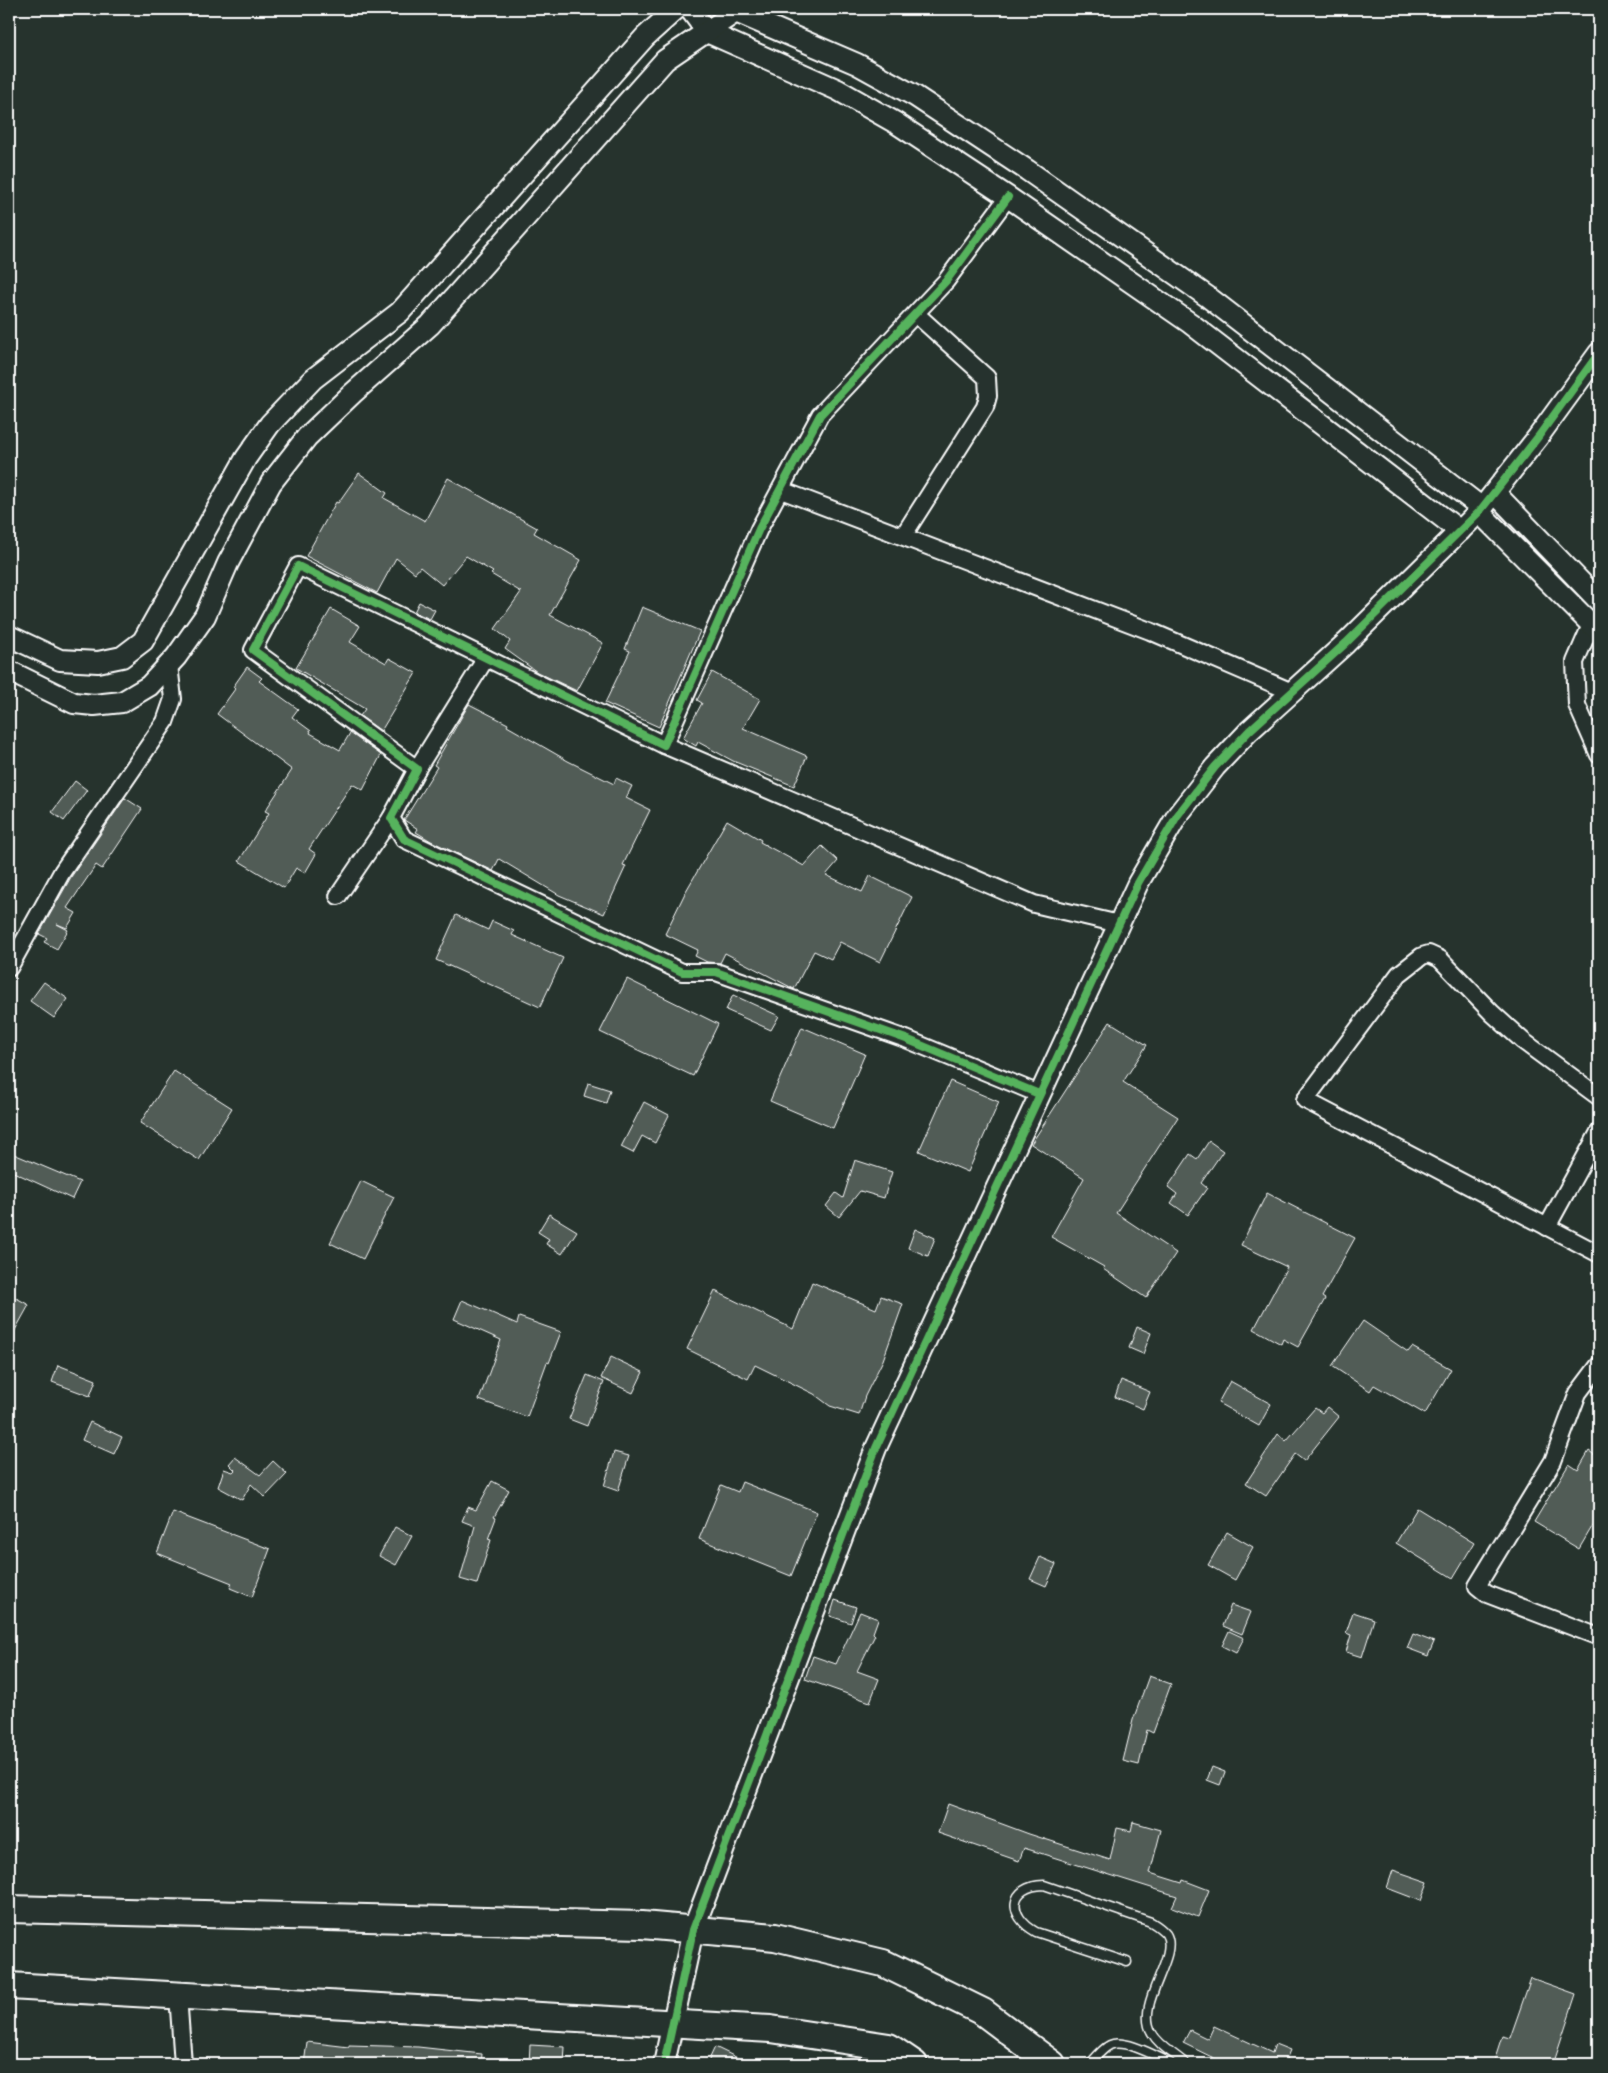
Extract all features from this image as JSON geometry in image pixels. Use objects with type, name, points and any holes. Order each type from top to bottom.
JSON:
[{"type":"main road","points":[[9,1909],[642,1925],[775,1937],[883,1963],[983,2012],[1052,2064]]},
{"type":"main road","points":[[9,1986],[771,2028],[889,2047],[914,2064]]},
{"type":"street","points":[[9,636],[60,660],[98,662],[122,658],[143,641],[246,458],[270,424],[312,379],[400,312],[645,37],[676,9]]},
{"type":"street","points":[[690,9],[707,32],[838,90],[896,123],[1008,197],[1190,323],[1460,531]]},
{"type":"street","points":[[9,671],[74,703],[94,705],[122,702],[149,686],[169,665],[205,616],[228,563],[271,483],[306,437],[430,325],[665,60],[707,32],[733,10],[857,64],[915,96],[1028,170],[1208,297],[1485,504],[1599,601]]},
{"type":"street","points":[[664,744],[760,529],[820,415],[946,281],[1008,197]]},
{"type":"street","points":[[903,536],[985,407],[988,396],[987,378],[916,314]]},
{"type":"street","points":[[664,2064],[693,1930],[876,1448],[1138,883],[1177,816],[1215,767],[1249,731],[1346,642],[1460,531],[1485,504],[1599,354]]},
{"type":"street","points":[[781,490],[1150,631],[1292,692]]},
{"type":"street","points":[[1485,504],[1595,628],[1575,662],[1576,705],[1599,755]]},
{"type":"street","points":[[417,769],[253,650],[298,566],[664,744],[1034,904],[1119,924]]},
{"type":"street","points":[[338,896],[391,818],[417,769],[486,658]]},
{"type":"street","points":[[9,968],[62,872],[165,722],[173,699],[169,665]]},
{"type":"street","points":[[391,818],[404,840],[682,972],[716,972],[906,1039],[1039,1094]]},
{"type":"street","points":[[1599,1097],[1523,1041],[1492,1013],[1440,959],[1429,954],[1422,956],[1399,974],[1305,1100],[1599,1254]]},
{"type":"street","points":[[1547,1227],[1599,1132]]},
{"type":"street","points":[[1599,1365],[1578,1393],[1553,1461],[1477,1586],[1487,1594],[1599,1637]]},
{"type":"street","points":[[178,1995],[183,2064]]},
{"type":"lane","points":[[1126,1962],[1036,1932],[1024,1926],[1018,1918],[1015,1905],[1020,1894],[1034,1885],[1044,1885],[1151,1922],[1162,1929],[1167,1935],[1169,1942],[1166,1958],[1148,2006],[1148,2025],[1151,2033],[1157,2040],[1186,2064]]},
{"type":"lane","points":[[1090,2064],[1106,2048],[1112,2044],[1120,2043],[1132,2046],[1173,2064]]},
{"type":"building","points":[[359,473],[387,493],[384,498],[425,521],[448,478],[537,528],[534,533],[581,560],[550,615],[603,643],[577,691],[537,672],[505,649],[510,641],[495,629],[521,592],[466,556],[442,585],[420,567],[415,573],[396,558],[377,593],[306,556],[336,502],[338,503]]},
{"type":"building","points":[[419,602],[435,610],[430,619],[414,612]]},
{"type":"building","points":[[642,607],[700,631],[659,727],[605,703],[630,651],[625,649]]},
{"type":"building","points":[[331,609],[360,626],[350,642],[386,663],[389,658],[416,673],[381,731],[360,716],[365,709],[296,668]]},
{"type":"building","points":[[247,667],[262,678],[259,681],[298,709],[292,717],[311,731],[310,733],[340,750],[350,733],[381,755],[363,790],[352,784],[309,849],[316,854],[305,873],[296,868],[284,888],[239,861],[269,813],[265,811],[292,770],[217,714],[235,689],[233,687]]},
{"type":"building","points":[[712,672],[760,699],[743,728],[807,756],[794,786],[733,761],[698,742],[696,746],[683,738],[702,703],[697,700]]},
{"type":"building","points":[[469,704],[508,724],[507,726],[568,761],[614,784],[616,778],[632,786],[626,798],[650,810],[623,865],[626,866],[604,914],[559,895],[499,859],[493,871],[431,841],[416,832],[418,829],[404,820],[437,767],[434,765]]},
{"type":"building","points":[[75,781],[87,790],[64,821],[52,812]]},
{"type":"building","points":[[125,798],[142,809],[102,869],[96,865],[67,908],[76,913],[67,928],[57,924],[68,930],[57,949],[44,942],[47,938],[39,934],[71,877]]},
{"type":"building","points":[[727,820],[761,840],[760,842],[804,866],[822,846],[838,861],[826,875],[862,892],[870,876],[912,897],[880,962],[840,942],[831,959],[814,951],[794,989],[725,953],[720,963],[707,962],[695,956],[698,950],[665,934],[686,891]]},
{"type":"building","points":[[456,915],[488,930],[492,921],[514,931],[512,935],[563,958],[540,1007],[436,960]]},
{"type":"building","points":[[627,979],[718,1024],[693,1076],[600,1032]]},
{"type":"building","points":[[44,982],[68,999],[54,1018],[30,1001]]},
{"type":"building","points":[[733,995],[779,1016],[771,1030],[726,1010]]},
{"type":"building","points":[[1110,1022],[1147,1045],[1123,1082],[1178,1117],[1116,1213],[1176,1253],[1146,1298],[1103,1269],[1104,1267],[1051,1237],[1084,1178],[1031,1144]]},
{"type":"building","points":[[802,1027],[865,1054],[833,1128],[770,1101]]},
{"type":"building","points":[[174,1071],[232,1108],[199,1160],[140,1123]]},
{"type":"building","points":[[950,1081],[999,1102],[968,1172],[919,1151]]},
{"type":"building","points":[[588,1083],[610,1090],[606,1103],[584,1096]]},
{"type":"building","points":[[644,1102],[669,1115],[655,1143],[642,1136],[633,1153],[621,1147]]},
{"type":"building","points":[[1209,1141],[1223,1151],[1201,1183],[1207,1188],[1188,1215],[1171,1203],[1177,1194],[1168,1187],[1190,1154],[1197,1159]]},
{"type":"building","points":[[9,1152],[80,1182],[72,1199],[9,1170]]},
{"type":"building","points":[[855,1160],[892,1172],[884,1198],[860,1191],[839,1217],[826,1206],[836,1193],[843,1198]]},
{"type":"building","points":[[361,1181],[394,1197],[363,1259],[330,1243]]},
{"type":"building","points":[[1267,1193],[1355,1238],[1322,1297],[1325,1299],[1298,1347],[1283,1339],[1281,1344],[1254,1329],[1287,1267],[1241,1245]]},
{"type":"building","points":[[549,1214],[577,1231],[562,1254],[546,1244],[549,1239],[538,1232]]},
{"type":"building","points":[[915,1229],[935,1238],[928,1256],[908,1248]]},
{"type":"building","points":[[812,1282],[876,1309],[881,1296],[903,1304],[883,1360],[865,1396],[859,1415],[830,1406],[814,1394],[755,1365],[748,1379],[687,1349],[715,1291],[793,1329]]},
{"type":"building","points":[[9,1294],[29,1305],[9,1341]]},
{"type":"building","points":[[462,1300],[517,1324],[519,1317],[561,1332],[549,1363],[547,1362],[527,1417],[479,1400],[501,1340],[454,1319]]},
{"type":"building","points":[[1363,1321],[1408,1352],[1412,1347],[1451,1369],[1425,1414],[1374,1385],[1370,1391],[1332,1366]]},
{"type":"building","points":[[1137,1327],[1151,1333],[1143,1354],[1129,1348]]},
{"type":"building","points":[[611,1357],[643,1372],[633,1393],[601,1378]]},
{"type":"building","points":[[58,1365],[96,1380],[90,1396],[52,1382]]},
{"type":"building","points":[[587,1375],[604,1382],[587,1426],[569,1419]]},
{"type":"building","points":[[1121,1380],[1150,1392],[1143,1409],[1115,1397]]},
{"type":"building","points":[[1230,1381],[1271,1404],[1259,1426],[1218,1403]]},
{"type":"building","points":[[1327,1407],[1339,1417],[1304,1461],[1295,1454],[1266,1496],[1246,1483],[1278,1434],[1286,1441],[1315,1408],[1322,1413]]},
{"type":"building","points":[[90,1422],[122,1437],[114,1454],[82,1440]]},
{"type":"building","points":[[1589,1451],[1599,1458],[1599,1515],[1579,1549],[1534,1522],[1569,1464],[1578,1470]]},
{"type":"building","points":[[614,1452],[629,1456],[618,1491],[604,1486]]},
{"type":"building","points":[[235,1457],[260,1475],[273,1461],[287,1474],[265,1497],[251,1484],[242,1500],[218,1487],[224,1469],[233,1472],[235,1470],[229,1464]]},
{"type":"building","points":[[492,1481],[509,1490],[494,1517],[496,1518],[488,1539],[491,1540],[477,1584],[460,1579],[475,1526],[462,1521],[468,1507],[476,1510]]},
{"type":"building","points":[[742,1482],[817,1512],[791,1576],[699,1539],[721,1485],[738,1492]]},
{"type":"building","points":[[1417,1508],[1474,1543],[1453,1578],[1396,1543]]},
{"type":"building","points":[[173,1512],[270,1549],[252,1597],[230,1588],[232,1583],[157,1553]]},
{"type":"building","points":[[395,1527],[412,1536],[396,1565],[379,1556]]},
{"type":"building","points":[[1227,1532],[1253,1547],[1235,1580],[1208,1565]]},
{"type":"building","points":[[1040,1557],[1056,1564],[1046,1586],[1030,1579]]},
{"type":"building","points":[[835,1600],[856,1607],[851,1623],[830,1616]]},
{"type":"building","points":[[1231,1605],[1251,1612],[1242,1634],[1223,1626]]},
{"type":"building","points":[[860,1612],[878,1619],[873,1633],[875,1635],[857,1671],[879,1679],[870,1702],[805,1679],[813,1656],[836,1664]]},
{"type":"building","points":[[1353,1612],[1374,1619],[1362,1657],[1346,1652],[1351,1635],[1346,1633]]},
{"type":"building","points":[[1229,1631],[1244,1638],[1236,1653],[1222,1646]]},
{"type":"building","points":[[1413,1634],[1434,1642],[1428,1656],[1407,1648]]},
{"type":"building","points":[[1149,1676],[1171,1684],[1153,1733],[1147,1730],[1139,1765],[1123,1761],[1133,1720]]},
{"type":"building","points":[[1212,1767],[1225,1772],[1220,1785],[1207,1780]]},
{"type":"building","points":[[948,1804],[1029,1834],[1110,1860],[1117,1828],[1131,1831],[1133,1822],[1161,1830],[1150,1873],[1182,1883],[1183,1880],[1209,1890],[1198,1917],[1172,1907],[1177,1896],[1024,1848],[1019,1861],[938,1833]]},
{"type":"building","points":[[1393,1870],[1428,1882],[1421,1901],[1387,1888]]},
{"type":"building","points":[[1531,1978],[1576,1994],[1553,2064],[1493,2064],[1502,2036],[1510,2038]]},
{"type":"building","points":[[1214,2026],[1272,2053],[1275,2044],[1290,2050],[1286,2060],[1294,2064],[1226,2064],[1183,2043],[1190,2030],[1208,2039]]},
{"type":"building","points":[[307,2042],[349,2047],[349,2045],[418,2047],[482,2054],[481,2064],[304,2064]]},
{"type":"building","points":[[530,2045],[565,2047],[564,2064],[529,2064]]},
{"type":"building","points":[[715,2047],[750,2064],[707,2064]]},
{"type":"cycle path","points":[[1008,197],[946,281],[820,415],[759,529],[664,745],[298,566],[253,650],[417,769],[391,818],[404,839],[682,972],[716,972],[906,1039],[1039,1094]]},
{"type":"cycle path","points":[[664,2064],[693,1930],[876,1448],[1138,883],[1177,816],[1215,767],[1249,731],[1346,643],[1479,512],[1538,437],[1599,353]]}]
